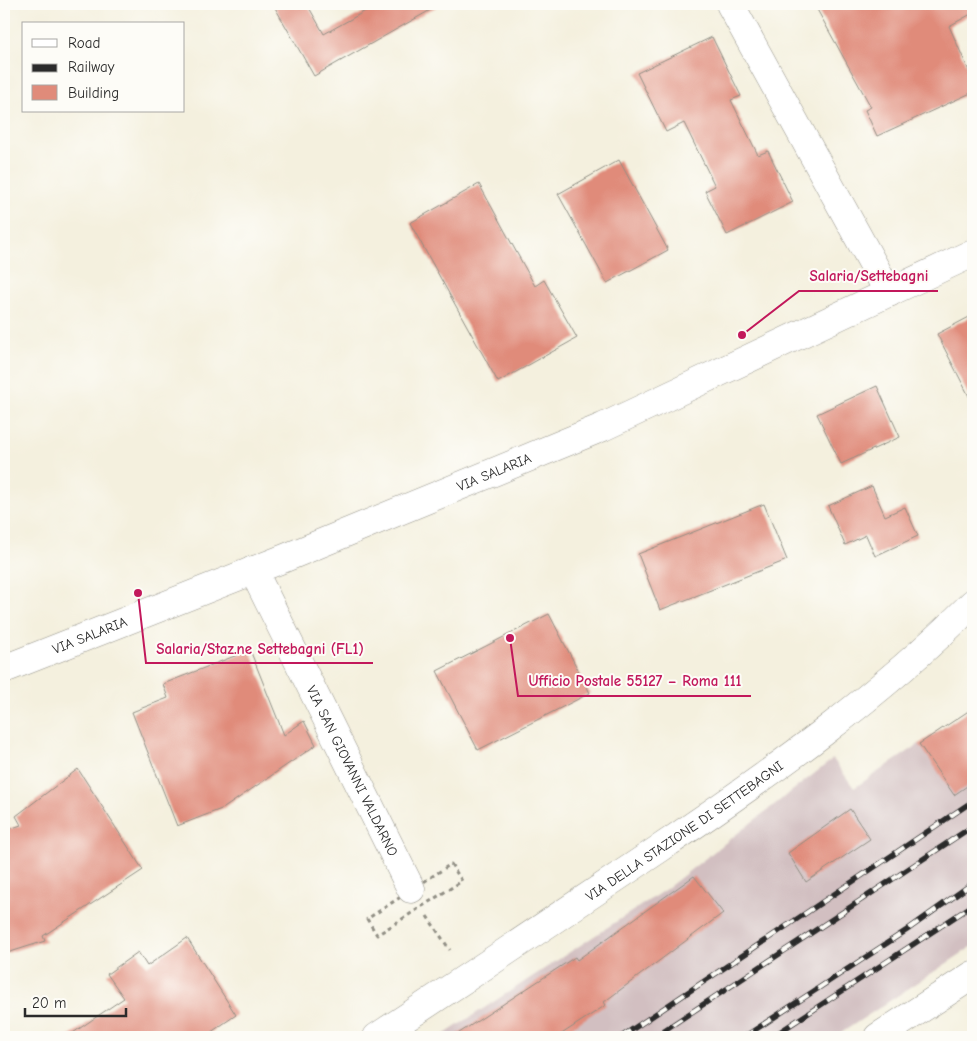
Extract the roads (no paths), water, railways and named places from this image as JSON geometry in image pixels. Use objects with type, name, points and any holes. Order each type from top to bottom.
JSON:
[{"type":"street","points":[[730,4],[889,293]]},
{"type":"street","name":"VIA SALARIA","points":[[4,669],[603,427],[973,253]]},
{"type":"street","name":"VIA SAN GIOVANNI VALDARNO","points":[[253,570],[416,898]]},
{"type":"street","name":"VIA DELLA STAZIONE DI SETTEBAGNI","points":[[377,1037],[666,845],[782,764],[876,692],[914,660],[973,603]]},
{"type":"street","points":[[878,1037],[973,975]]},
{"type":"railway","points":[[621,1037],[973,801]]},
{"type":"railway","points":[[654,1037],[973,826]]},
{"type":"railway","points":[[744,1037],[907,930],[973,883]]},
{"type":"railway","points":[[772,1037],[973,905]]},
{"type":"place","name":"Salaria/Settebagni","points":[[742,335]]},
{"type":"place","name":"Salaria/Staz.ne Settebagni (FL1)","points":[[138,593]]},
{"type":"place","name":"Ufficio Postale 55127 – Roma 111","points":[[510,638]]}]
